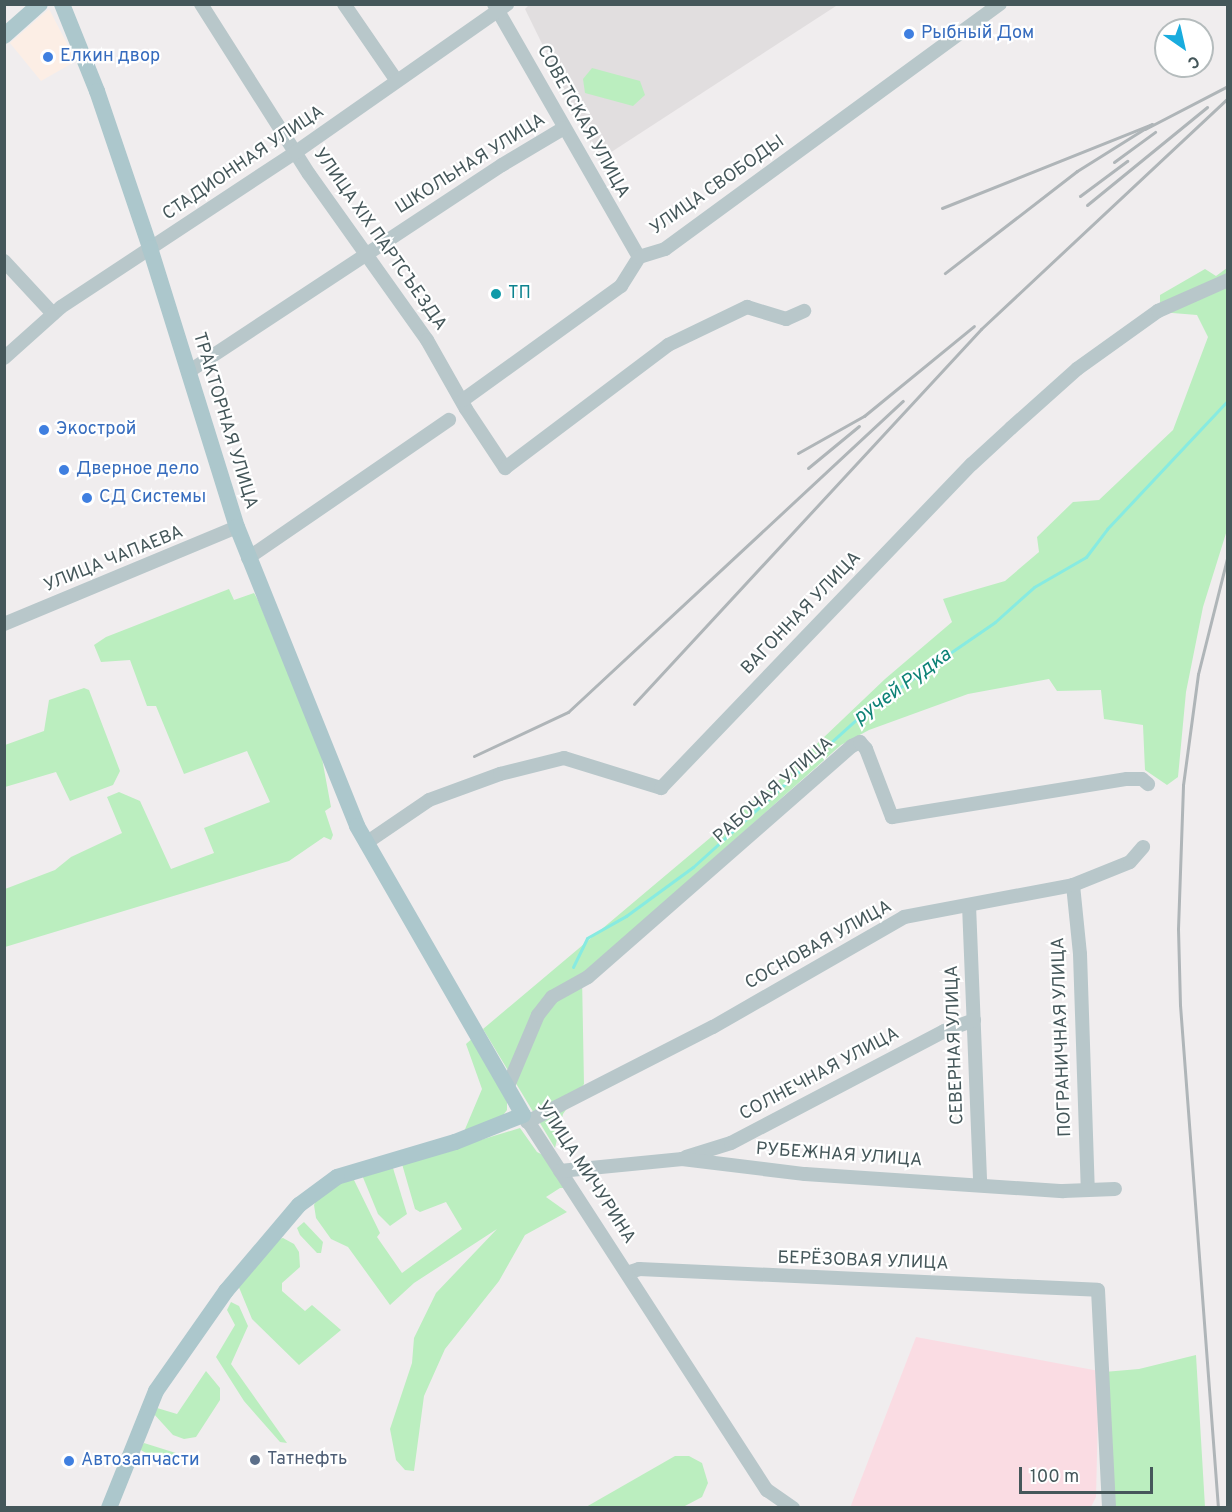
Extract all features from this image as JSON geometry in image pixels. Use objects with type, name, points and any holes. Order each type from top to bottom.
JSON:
[{"type":"main road","points":[[4,36],[40,4]]},
{"type":"main road","name":"ТРАКТОРНАЯ УЛИЦА","points":[[62,4],[97,91],[150,248],[248,558],[366,843]]},
{"type":"main road","name":"УЛИЦА МИЧУРИНА","points":[[366,843],[525,1118]]},
{"type":"main road","points":[[109,1508],[156,1391],[226,1291],[299,1205],[337,1177],[455,1142],[525,1118]]},
{"type":"street","name":"УЛИЦА XIX ПАРТСЪЕЗДА","points":[[201,4],[296,152],[427,340],[505,468],[668,345],[747,307],[786,319],[804,311]]},
{"type":"street","points":[[344,4],[397,81]]},
{"type":"street","name":"УЛИЦА СВОБОДЫ","points":[[463,400],[621,286],[639,257],[665,249],[1000,4]]},
{"type":"street","name":"СТАДИОННАЯ УЛИЦА","points":[[4,358],[53,314],[296,152],[500,7]]},
{"type":"street","name":"СОВЕТСКАЯ УЛИЦА","points":[[500,7],[564,128],[639,257]]},
{"type":"street","name":"ШКОЛЬНАЯ УЛИЦА","points":[[188,372],[366,254],[564,128]]},
{"type":"street","points":[[4,261],[53,314]]},
{"type":"street","name":"ВАГОННАЯ УЛИЦА","points":[[366,843],[429,800],[500,774],[564,758],[661,788],[964,472],[1019,421],[1077,369],[1158,311],[1227,280]]},
{"type":"street","points":[[248,558],[448,420]]},
{"type":"street","name":"УЛИЦА ЧАПАЕВА","points":[[4,624],[237,527]]},
{"type":"street","name":"РАБОЧАЯ УЛИЦА","points":[[508,1086],[538,1015],[552,997],[588,977],[852,746],[860,742],[866,749],[892,817],[1127,779],[1142,779],[1148,784]]},
{"type":"street","name":"СОСНОВАЯ УЛИЦА","points":[[525,1118],[712,1027],[904,917],[1072,885],[1130,862],[1143,848]]},
{"type":"street","name":"ПОГРАНИЧНАЯ УЛИЦА","points":[[1072,885],[1080,954],[1088,1189]]},
{"type":"street","name":"СЕВЕРНАЯ УЛИЦА","points":[[969,905],[980,1184]]},
{"type":"street","name":"СОЛНЕЧНАЯ УЛИЦА","points":[[682,1159],[731,1143],[944,1031],[974,1020]]},
{"type":"street","name":"УЛИЦА МИЧУРИНА","points":[[525,1118],[767,1490],[793,1508]]},
{"type":"street","name":"РУБЕЖНАЯ УЛИЦА","points":[[560,1171],[682,1159],[805,1174],[1063,1191],[1115,1189]]},
{"type":"street","name":"БЕРЁЗОВАЯ УЛИЦА","points":[[627,1273],[639,1269],[1098,1290],[1109,1508]]},
{"type":"shaded area","points":[[530,4],[835,4],[836,6],[599,160],[525,9]]},
{"type":"shaded area","points":[[49,9],[76,61],[41,81],[10,43]]},
{"type":"shaded area","points":[[916,1337],[1099,1371],[1096,1497],[1091,1507],[850,1508]]},
{"type":"green space","points":[[592,68],[640,81],[645,95],[633,106],[585,93],[583,79]]},
{"type":"green space","points":[[1227,268],[1227,530],[1203,607],[1186,692],[1178,777],[1167,785],[1145,770],[1143,725],[1104,719],[1101,690],[1057,691],[1049,679],[968,694],[869,730],[841,745],[582,976],[584,1084],[563,1114],[555,1148],[483,1029],[779,780],[885,679],[952,622],[943,599],[1005,581],[1039,552],[1037,537],[1073,502],[1099,500],[1173,430],[1208,337],[1197,315],[1160,312],[1160,295],[1205,269],[1216,276]]},
{"type":"green space","points":[[229,589],[234,600],[254,593],[321,753],[331,807],[325,811],[333,835],[331,840],[324,837],[289,861],[5,947],[5,889],[55,870],[71,857],[122,833],[107,797],[119,792],[140,801],[171,869],[214,853],[204,828],[270,802],[247,751],[184,774],[156,706],[147,706],[130,660],[101,662],[94,645],[106,637]]},
{"type":"green space","points":[[84,688],[89,690],[120,771],[113,785],[70,801],[56,772],[5,787],[5,745],[44,731],[49,700]]},
{"type":"green space","points":[[474,1037],[507,1102],[507,1110],[501,1118],[463,1134],[482,1089],[466,1044]]},
{"type":"green space","points":[[520,1128],[537,1152],[547,1157],[568,1188],[560,1188],[546,1197],[567,1212],[525,1235],[499,1281],[445,1349],[424,1396],[414,1471],[405,1470],[396,1460],[390,1429],[412,1363],[414,1338],[436,1293],[497,1229],[414,1283],[390,1305],[348,1247],[331,1239],[316,1218],[314,1205],[318,1196],[346,1178],[354,1180],[380,1233],[377,1237],[402,1273],[462,1229],[446,1202],[420,1212],[415,1209],[402,1164]]},
{"type":"green space","points":[[393,1168],[407,1214],[390,1226],[378,1214],[362,1175]]},
{"type":"green space","points":[[304,1222],[323,1242],[321,1253],[317,1253],[300,1235],[297,1228]]},
{"type":"green space","points":[[283,1238],[294,1244],[299,1252],[300,1267],[282,1283],[282,1291],[305,1311],[312,1305],[341,1330],[299,1365],[252,1319],[238,1285],[274,1240]]},
{"type":"green space","points":[[231,1302],[239,1306],[248,1326],[231,1364],[287,1443],[280,1442],[244,1401],[216,1357],[235,1325],[227,1310]]},
{"type":"green space","points":[[1196,1355],[1205,1507],[1113,1507],[1104,1372],[1139,1369]]},
{"type":"green space","points":[[206,1371],[220,1388],[220,1400],[196,1437],[184,1439],[173,1435],[153,1413],[157,1408],[177,1414]]},
{"type":"green space","points":[[144,1443],[179,1454],[181,1457],[146,1453],[139,1449]]},
{"type":"green space","points":[[675,1456],[689,1456],[702,1463],[708,1483],[702,1497],[683,1507],[586,1507]]},
{"type":"waterway","name":"ручей Рудка","points":[[573,967],[587,938],[626,916],[693,867],[867,710],[995,622],[1034,587],[1086,557],[1107,529],[1228,400]]},
{"type":"railway","points":[[1145,129],[1228,86]]},
{"type":"railway","points":[[634,704],[981,329],[1228,98]]},
{"type":"railway","points":[[1087,205],[1207,107]]},
{"type":"railway","points":[[942,208],[1152,124],[1077,171],[945,273]]},
{"type":"railway","points":[[1114,162],[1155,132]]},
{"type":"railway","points":[[1080,196],[1127,161]]},
{"type":"railway","points":[[798,453],[864,416],[974,326]]},
{"type":"railway","points":[[474,756],[568,712],[903,401]]},
{"type":"railway","points":[[808,468],[859,426]]},
{"type":"railway","points":[[1218,1508],[1180,1005],[1178,929],[1183,785],[1198,674],[1228,555]]},
{"type":"place","name":"Рыбный Дом","points":[[909,34]]},
{"type":"place","name":"Елкин двор","points":[[48,57]]},
{"type":"place","name":"ТП","points":[[496,294]]},
{"type":"place","name":"Экострой","points":[[44,430]]},
{"type":"place","name":"Дверное дело","points":[[64,470]]},
{"type":"place","name":"СД Системы","points":[[87,498]]},
{"type":"place","name":"Татнефть","points":[[255,1460]]},
{"type":"place","name":"Автозапчасти","points":[[69,1461]]}]
